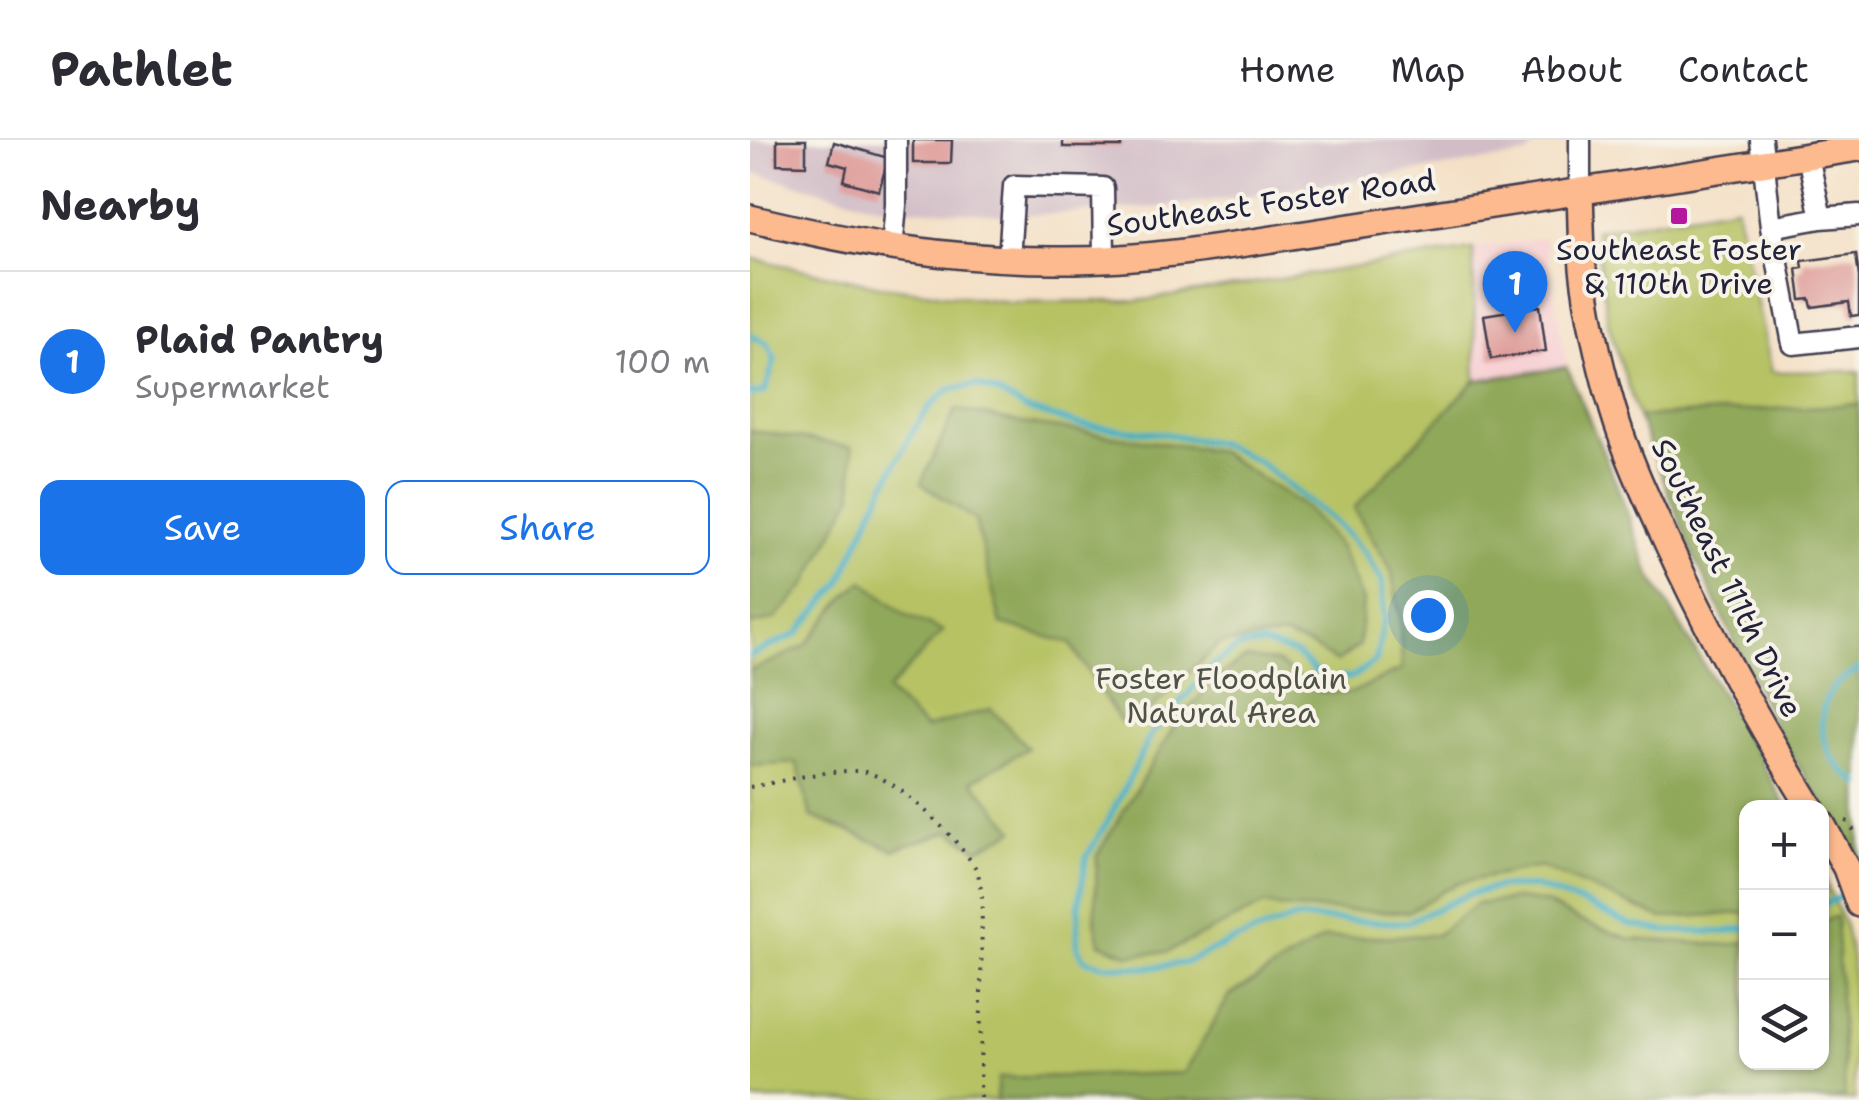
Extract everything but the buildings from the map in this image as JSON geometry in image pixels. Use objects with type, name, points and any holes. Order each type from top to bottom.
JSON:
[{"type":"main road","name":"Southeast Foster Road","points":[[750,218],[892,249],[1010,259],[1104,260],[1215,247],[1580,191],[1763,151],[1808,156],[1859,148]]},
{"type":"main road","name":"Southeast 111th Drive","points":[[1580,191],[1583,267],[1591,320],[1626,448],[1722,654],[1806,800]]},
{"type":"main road","points":[[1829,837],[1859,904]]},
{"type":"street","points":[[892,249],[896,140]]},
{"type":"street","points":[[1580,140],[1580,191]]},
{"type":"street","points":[[1763,151],[1771,226],[1793,344],[1859,337]]},
{"type":"street","points":[[1808,156],[1821,218]]},
{"type":"street","points":[[1010,259],[1014,186],[1103,188],[1104,260]]},
{"type":"street","points":[[1771,226],[1859,215]]},
{"type":"path","points":[[750,787],[862,770],[892,782],[970,860],[978,871],[982,896],[980,1100]]},
{"type":"shaded area","points":[[750,140],[1538,140],[1527,155],[1161,207],[1017,216],[880,206],[750,172]]},
{"type":"shaded area","points":[[1544,238],[1567,367],[1475,381],[1473,249]]},
{"type":"green space","points":[[1736,206],[1772,372],[1859,371],[1859,875],[1829,809],[1829,800],[1824,800],[1696,560],[1638,417],[1608,323],[1595,230]]},
{"type":"green space","name":"Foster Floodplain Natural Area","points":[[1473,249],[1476,380],[1567,367],[1650,575],[1782,800],[1739,800],[1739,1070],[1829,1070],[1829,890],[1845,926],[1852,959],[1855,1100],[750,1100],[750,258],[880,286],[1010,302],[1138,301]]},
{"type":"green space","points":[[1567,367],[1650,575],[1782,800],[1739,800],[1739,913],[1662,918],[1540,867],[1457,883],[1408,912],[1264,905],[1167,952],[1129,955],[1100,943],[1095,922],[1097,855],[1176,723],[1218,676],[1246,658],[1277,662],[1318,691],[1351,693],[1402,669],[1400,618],[1391,570],[1354,508],[1475,381]]},
{"type":"green space","points":[[1859,404],[1859,875],[1849,846],[1829,814],[1829,800],[1820,800],[1778,733],[1696,560],[1638,417]]},
{"type":"green space","points":[[956,409],[1015,422],[1218,451],[1304,506],[1339,546],[1363,601],[1359,645],[1337,662],[1284,636],[1219,644],[1150,710],[1121,723],[1070,643],[1001,624],[975,520],[921,483]]},
{"type":"green space","points":[[750,430],[852,447],[853,495],[806,585],[775,619],[750,625]]},
{"type":"green space","points":[[863,581],[906,615],[943,631],[887,691],[925,728],[991,709],[1028,748],[972,781],[1015,830],[978,849],[950,831],[894,850],[811,816],[797,763],[750,766],[750,671],[805,646],[847,594]]},
{"type":"green space","points":[[1517,899],[1545,903],[1630,939],[1739,943],[1739,1070],[1829,1070],[1829,919],[1836,916],[1845,1096],[1833,1100],[996,1100],[998,1078],[1184,1073],[1230,995],[1324,938],[1436,935],[1477,904]]},
{"type":"waterway","points":[[750,335],[767,343],[775,359],[765,392],[750,394]]},
{"type":"waterway","points":[[750,656],[797,634],[840,584],[910,436],[930,406],[950,389],[976,385],[1026,409],[1080,425],[1222,444],[1259,462],[1336,523],[1365,553],[1382,581],[1384,618],[1376,661],[1352,677],[1325,680],[1296,654],[1264,644],[1239,647],[1216,663],[1152,733],[1086,858],[1077,947],[1085,960],[1145,968],[1185,963],[1296,918],[1405,923],[1469,894],[1499,887],[1535,887],[1629,924],[1664,931],[1739,929]]},
{"type":"waterway","points":[[1859,669],[1831,691],[1822,717],[1831,755],[1859,783]]},
{"type":"waterway","points":[[1829,902],[1849,893]]},
{"type":"place","name":"Southeast Foster & 110th Drive","points":[[1679,216]]},
{"type":"place","name":"Plaid Pantry","points":[[1515,333]]}]
